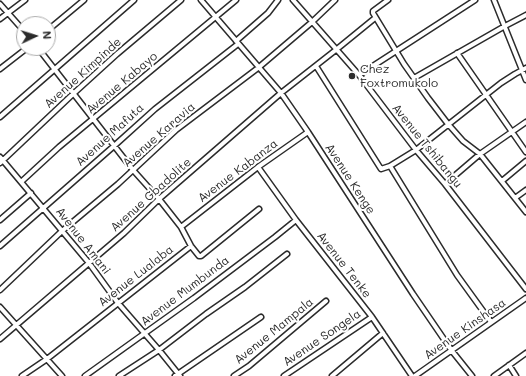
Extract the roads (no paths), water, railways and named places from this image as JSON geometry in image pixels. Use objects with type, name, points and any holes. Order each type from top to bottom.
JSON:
[{"type":"street","points":[[0,19],[25,0]]},
{"type":"street","points":[[56,23],[84,0]]},
{"type":"street","points":[[0,117],[134,0]]},
{"type":"street","name":"Avenue Kimpinde","points":[[1,160],[117,54],[181,0]]},
{"type":"street","name":"Avenue Kenge","points":[[201,0],[281,93],[452,351],[472,376]]},
{"type":"street","name":"Avenue Kabayo","points":[[21,182],[93,119],[236,0]]},
{"type":"street","points":[[237,43],[268,13],[278,0]]},
{"type":"street","name":"Avenue Tshibangu","points":[[293,0],[359,75],[526,290]]},
{"type":"street","name":"Avenue Karavia","points":[[0,290],[62,231],[118,184],[176,130],[258,68],[312,22],[335,0]]},
{"type":"street","points":[[388,0],[382,2],[372,12],[395,50],[448,124],[463,141],[480,154],[526,212]]},
{"type":"street","points":[[359,75],[395,50],[435,27],[475,0]]},
{"type":"street","points":[[494,0],[524,69],[526,80]]},
{"type":"street","points":[[0,4],[16,22]]},
{"type":"street","points":[[414,78],[526,15]]},
{"type":"street","name":"Avenue Gbadolite","points":[[0,338],[124,233],[159,199],[281,93],[375,18]]},
{"type":"street","name":"Avenue Mafuta","points":[[0,246],[155,108],[237,43]]},
{"type":"street","points":[[457,53],[526,152]]},
{"type":"street","points":[[0,69],[17,56]]},
{"type":"street","points":[[44,56],[133,170],[159,199],[181,228],[191,246]]},
{"type":"street","points":[[316,66],[381,169],[390,166],[416,150],[501,83],[524,69]]},
{"type":"street","points":[[445,184],[480,154],[526,122]]},
{"type":"street","name":"Avenue Kabanza","points":[[181,228],[258,167],[308,132]]},
{"type":"street","name":"Avenue Amani","points":[[1,160],[44,208],[89,263],[118,303],[145,333],[178,375]]},
{"type":"street","points":[[502,181],[526,161]]},
{"type":"street","points":[[390,166],[456,275],[491,322]]},
{"type":"street","name":"Avenue Tenke","points":[[258,167],[296,220],[384,333],[412,376]]},
{"type":"street","points":[[515,198],[526,190]]},
{"type":"street","points":[[0,220],[30,193]]},
{"type":"street","name":"Avenue Lualaba","points":[[22,376],[191,246],[200,257],[259,209]]},
{"type":"street","name":"Avenue Mumbunda","points":[[85,376],[296,220]]},
{"type":"street","points":[[119,376],[159,350],[287,254]]},
{"type":"street","name":"Avenue Kinshasa","points":[[415,376],[526,298]]},
{"type":"street","name":"Avenue Mampala","points":[[234,376],[249,366],[326,301]]},
{"type":"street","points":[[0,307],[62,376]]},
{"type":"street","points":[[178,375],[260,317]]},
{"type":"street","name":"Avenue Songela","points":[[284,376],[372,317]]},
{"type":"street","points":[[332,376],[384,333]]},
{"type":"street","points":[[494,376],[526,353]]},
{"type":"street","points":[[509,365],[516,376]]},
{"type":"place","name":"Chez Foxtromukolo","points":[[352,76]]}]
